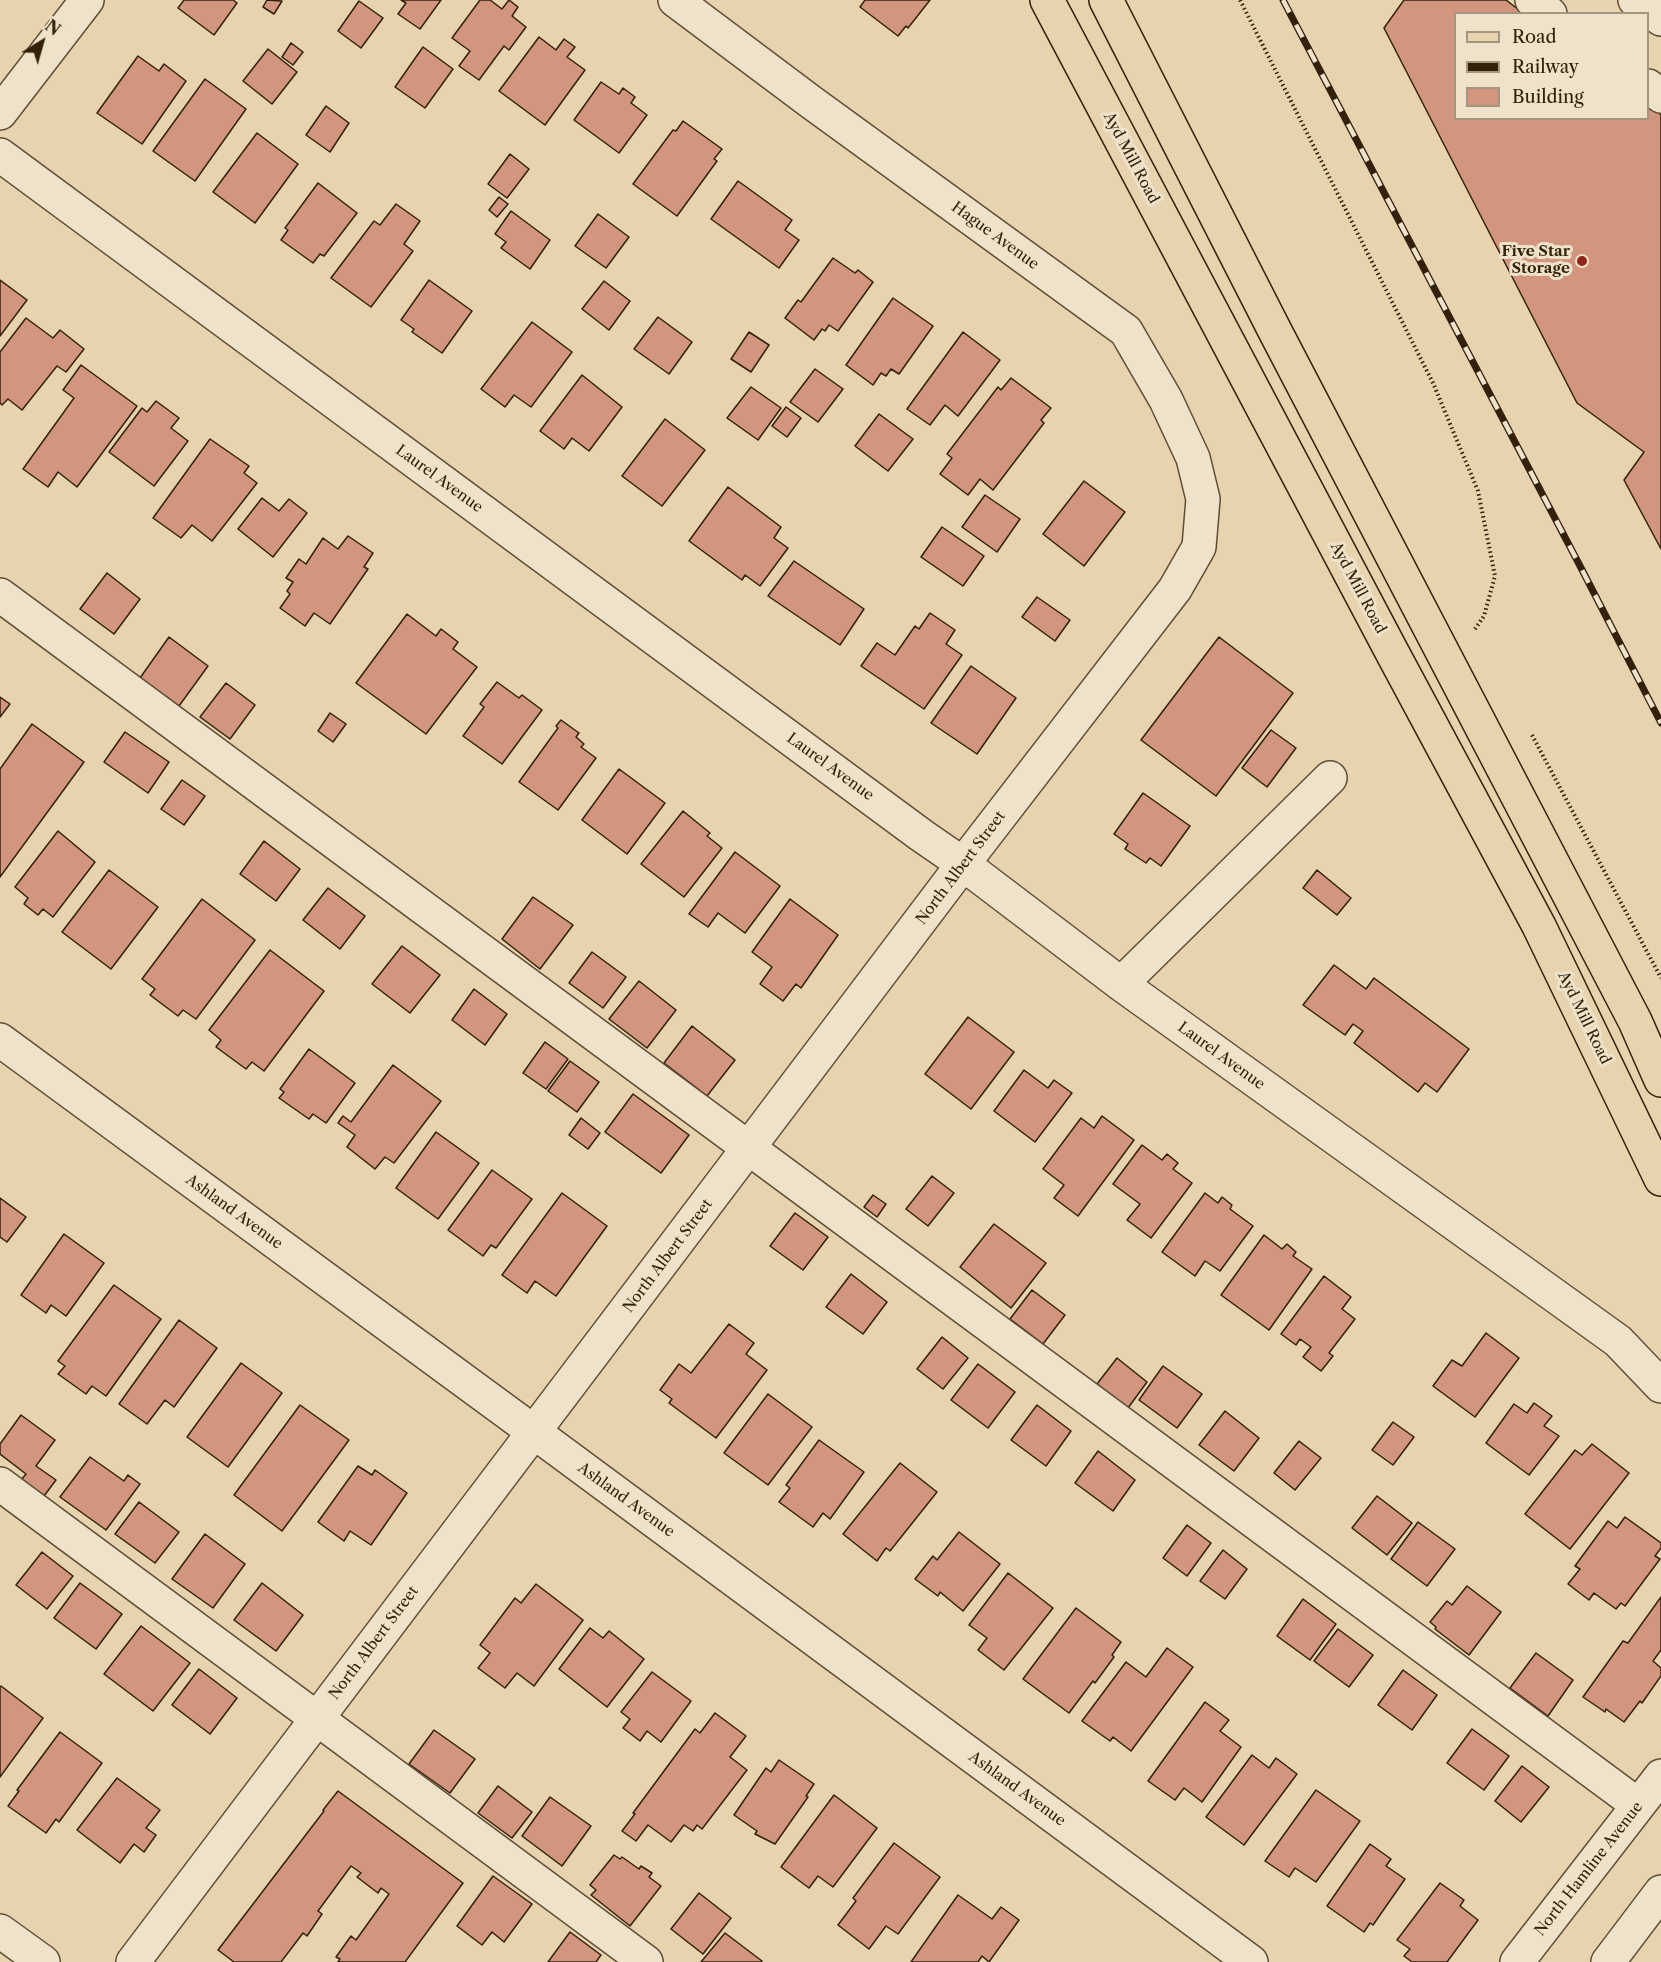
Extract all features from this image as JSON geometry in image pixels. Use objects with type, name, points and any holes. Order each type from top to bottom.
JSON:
[{"type":"main road","name":"Ayd Mill Road","points":[[1047,0],[1539,926],[1661,1179]]},
{"type":"main road","points":[[1106,0],[1276,333],[1635,1021],[1661,1080]]},
{"type":"street","points":[[0,113],[87,0]]},
{"type":"street","name":"Hague Avenue","points":[[675,0],[1126,331],[1166,400],[1193,458],[1203,499],[1198,547]]},
{"type":"street","points":[[1532,0],[1547,12]]},
{"type":"street","points":[[1635,0],[1661,20]]},
{"type":"street","name":"Laurel Avenue","points":[[0,155],[963,864],[1121,984],[1618,1341],[1659,1384]]},
{"type":"street","name":"North Albert Street","points":[[133,1962],[963,864],[1175,589],[1198,547]]},
{"type":"street","points":[[0,595],[1638,1805]]},
{"type":"street","points":[[1121,984],[1330,778]]},
{"type":"street","name":"Ashland Avenue","points":[[0,1040],[1251,1962]]},
{"type":"street","points":[[0,1484],[646,1962]]},
{"type":"street","name":"North Hamline Avenue","points":[[1517,1962],[1661,1776]]},
{"type":"street","points":[[1608,1962],[1661,1892]]},
{"type":"street","points":[[0,1931],[43,1962]]},
{"type":"path","points":[[1240,0],[1433,383],[1478,491],[1495,576],[1484,616],[1475,629]]},
{"type":"building","points":[[184,0],[233,0],[237,3],[214,35],[178,8]]},
{"type":"building","points":[[267,0],[282,1],[274,14],[263,7]]},
{"type":"building","points":[[401,0],[441,0],[420,29],[398,14],[406,3]]},
{"type":"building","points":[[480,0],[490,0],[502,9],[509,0],[518,7],[512,16],[526,27],[509,50],[504,46],[479,80],[459,66],[470,51],[452,38]]},
{"type":"building","points":[[865,0],[930,0],[908,28],[906,26],[898,36],[860,7]]},
{"type":"building","name":"Five Star Storage","points":[[1404,0],[1506,0],[1521,12],[1454,12],[1454,120],[1649,120],[1649,106],[1661,115],[1661,549],[1624,480],[1644,452],[1577,403],[1384,28]]},
{"type":"building","points":[[359,1],[383,18],[361,48],[338,31]]},
{"type":"building","points":[[539,37],[556,50],[564,39],[575,47],[567,57],[585,70],[545,125],[499,91]]},
{"type":"building","points":[[291,43],[303,52],[293,65],[282,57]]},
{"type":"building","points":[[423,47],[453,69],[425,108],[395,87]]},
{"type":"building","points":[[268,49],[297,72],[272,104],[243,81]]},
{"type":"building","points":[[138,56],[159,71],[164,64],[186,81],[142,144],[97,113]]},
{"type":"building","points":[[205,79],[246,109],[195,181],[153,151]]},
{"type":"building","points":[[601,82],[619,94],[623,88],[635,97],[631,103],[647,115],[619,153],[574,120]]},
{"type":"building","points":[[326,106],[349,123],[330,152],[306,135]]},
{"type":"building","points":[[683,121],[722,149],[714,159],[717,161],[677,216],[633,184],[673,130],[676,131]]},
{"type":"building","points":[[257,133],[298,164],[255,223],[213,192]]},
{"type":"building","points":[[510,154],[529,169],[507,198],[488,184]]},
{"type":"building","points":[[738,181],[792,220],[785,230],[799,240],[779,268],[711,219]]},
{"type":"building","points":[[318,183],[357,213],[324,256],[320,254],[313,263],[281,240],[288,230],[285,228]]},
{"type":"building","points":[[499,197],[508,204],[497,217],[489,210]]},
{"type":"building","points":[[396,204],[420,221],[404,244],[413,251],[371,307],[331,278],[374,221],[380,225]]},
{"type":"building","points":[[511,211],[550,240],[530,269],[501,248],[506,242],[495,234]]},
{"type":"building","points":[[598,214],[629,237],[606,268],[575,246]]},
{"type":"building","points":[[833,258],[855,273],[858,270],[873,282],[838,331],[829,325],[825,331],[822,329],[814,340],[785,318],[798,300],[801,302]]},
{"type":"building","points":[[0,280],[27,300],[0,336]]},
{"type":"building","points":[[429,280],[472,311],[442,353],[412,332],[414,329],[401,320]]},
{"type":"building","points":[[604,281],[630,301],[609,330],[582,309]]},
{"type":"building","points":[[893,298],[933,326],[899,374],[891,369],[886,376],[881,373],[873,385],[846,365]]},
{"type":"building","points":[[658,317],[692,342],[669,374],[634,349]]},
{"type":"building","points":[[26,318],[53,338],[60,330],[84,349],[66,372],[57,366],[22,410],[8,399],[2,405],[0,403],[0,352]]},
{"type":"building","points":[[532,322],[572,352],[531,407],[514,395],[505,407],[481,389]]},
{"type":"building","points":[[749,332],[769,345],[751,372],[731,359]]},
{"type":"building","points":[[963,332],[1000,360],[958,416],[945,405],[930,425],[907,409]]},
{"type":"building","points":[[81,365],[137,406],[77,487],[58,472],[48,487],[23,469],[74,398],[63,390]]},
{"type":"building","points":[[815,369],[843,389],[818,422],[790,402]]},
{"type":"building","points":[[582,375],[622,407],[589,451],[572,438],[564,449],[540,431]]},
{"type":"building","points":[[1011,378],[1051,408],[1041,420],[1044,423],[993,490],[980,479],[968,495],[940,474],[952,458],[947,454],[998,387],[1001,390]]},
{"type":"building","points":[[751,387],[781,408],[758,440],[727,418]]},
{"type":"building","points":[[156,401],[179,418],[171,428],[188,441],[154,486],[109,452],[142,408],[147,412]]},
{"type":"building","points":[[786,407],[801,418],[787,437],[772,426]]},
{"type":"building","points":[[879,414],[913,439],[888,471],[855,446]]},
{"type":"building","points":[[665,419],[705,450],[662,506],[622,476]]},
{"type":"building","points":[[210,439],[249,466],[244,473],[257,483],[212,541],[192,525],[181,538],[153,518]]},
{"type":"building","points":[[1084,481],[1125,512],[1084,566],[1043,534]]},
{"type":"building","points":[[728,487],[781,527],[774,538],[788,548],[760,586],[745,575],[742,580],[689,541]]},
{"type":"building","points":[[985,495],[1020,519],[997,552],[962,527]]},
{"type":"building","points":[[262,498],[279,511],[289,499],[307,513],[273,557],[238,529]]},
{"type":"building","points":[[942,527],[984,556],[963,586],[921,557]]},
{"type":"building","points":[[348,536],[373,553],[364,567],[368,569],[330,624],[314,613],[305,626],[280,608],[290,594],[287,591],[293,582],[286,578],[299,559],[306,564],[323,538],[338,549]]},
{"type":"building","points":[[794,561],[864,609],[840,645],[768,596]]},
{"type":"building","points":[[107,573],[140,599],[114,634],[80,609]]},
{"type":"building","points":[[1037,597],[1070,620],[1055,641],[1022,617]]},
{"type":"building","points":[[930,613],[955,630],[946,644],[962,655],[924,709],[861,666],[877,643],[895,655],[915,626],[919,629]]},
{"type":"building","points":[[407,614],[436,636],[441,629],[458,642],[453,649],[477,667],[426,734],[356,683]]},
{"type":"building","points":[[169,637],[208,666],[179,706],[140,678]]},
{"type":"building","points":[[1219,637],[1293,693],[1216,796],[1141,740]]},
{"type":"building","points":[[971,666],[1016,698],[977,754],[931,723]]},
{"type":"building","points":[[497,682],[519,698],[522,695],[542,710],[502,764],[463,736],[484,707],[480,704]]},
{"type":"building","points":[[226,683],[255,705],[230,739],[200,717]]},
{"type":"building","points":[[0,697],[10,704],[0,717]]},
{"type":"building","points":[[330,713],[346,724],[333,742],[318,731]]},
{"type":"building","points":[[561,720],[579,733],[576,737],[584,744],[581,747],[596,758],[558,810],[519,782],[558,728],[556,726]]},
{"type":"building","points":[[32,724],[84,762],[0,877],[0,769]]},
{"type":"building","points":[[1271,730],[1296,748],[1267,787],[1242,768]]},
{"type":"building","points":[[125,732],[169,762],[148,793],[104,762]]},
{"type":"building","points":[[619,769],[665,803],[627,854],[582,820]]},
{"type":"building","points":[[182,780],[205,796],[184,825],[161,809]]},
{"type":"building","points":[[1143,793],[1190,826],[1161,866],[1150,858],[1146,863],[1125,849],[1128,844],[1114,834]]},
{"type":"building","points":[[683,811],[710,833],[707,836],[722,848],[684,897],[641,864]]},
{"type":"building","points":[[58,831],[95,862],[53,917],[43,909],[38,915],[24,904],[28,898],[15,887]]},
{"type":"building","points":[[264,841],[300,869],[276,901],[240,874]]},
{"type":"building","points":[[735,852],[780,886],[745,933],[718,913],[708,927],[689,914]]},
{"type":"building","points":[[109,870],[158,907],[111,969],[62,932]]},
{"type":"building","points":[[1317,870],[1351,898],[1337,915],[1303,888]]},
{"type":"building","points":[[328,888],[365,916],[340,949],[303,920]]},
{"type":"building","points":[[533,897],[573,925],[540,969],[502,939]]},
{"type":"building","points":[[202,899],[255,940],[196,1019],[183,1010],[178,1016],[150,995],[155,989],[142,979]]},
{"type":"building","points":[[790,899],[838,935],[801,988],[796,984],[783,1001],[760,984],[772,967],[752,952]]},
{"type":"building","points":[[402,946],[440,975],[410,1013],[372,984]]},
{"type":"building","points":[[270,950],[324,991],[264,1071],[252,1062],[246,1069],[216,1047],[221,1040],[209,1030]]},
{"type":"building","points":[[592,952],[626,977],[603,1008],[569,983]]},
{"type":"building","points":[[1334,965],[1366,989],[1374,978],[1469,1049],[1437,1092],[1425,1083],[1418,1092],[1354,1043],[1363,1031],[1353,1024],[1345,1035],[1303,1005]]},
{"type":"building","points":[[639,981],[676,1010],[647,1048],[609,1019]]},
{"type":"building","points":[[474,989],[507,1014],[485,1045],[452,1020]]},
{"type":"building","points":[[968,1017],[1014,1052],[971,1109],[925,1074]]},
{"type":"building","points":[[692,1026],[735,1060],[707,1096],[664,1063]]},
{"type":"building","points":[[545,1042],[568,1059],[546,1089],[523,1073]]},
{"type":"building","points":[[309,1049],[355,1083],[326,1123],[313,1114],[309,1119],[279,1098],[284,1092],[280,1089]]},
{"type":"building","points":[[570,1061],[599,1082],[577,1112],[548,1091]]},
{"type":"building","points":[[393,1065],[441,1101],[394,1163],[385,1157],[375,1169],[347,1147],[355,1135],[338,1123],[343,1116],[351,1122]]},
{"type":"building","points":[[1024,1070],[1048,1088],[1054,1080],[1072,1093],[1035,1142],[994,1111]]},
{"type":"building","points":[[633,1094],[689,1135],[661,1173],[605,1132]]},
{"type":"building","points":[[1102,1116],[1134,1140],[1078,1216],[1054,1198],[1064,1185],[1043,1169],[1081,1118],[1094,1128]]},
{"type":"building","points":[[581,1118],[600,1133],[588,1149],[569,1135]]},
{"type":"building","points":[[436,1132],[479,1163],[438,1219],[396,1188]]},
{"type":"building","points":[[1142,1145],[1162,1160],[1167,1154],[1178,1163],[1173,1169],[1192,1183],[1151,1238],[1127,1220],[1140,1204],[1113,1184]]},
{"type":"building","points":[[492,1170],[532,1199],[496,1248],[491,1245],[483,1256],[448,1230]]},
{"type":"building","points":[[932,1176],[954,1193],[928,1226],[906,1209]]},
{"type":"building","points":[[562,1193],[607,1226],[556,1296],[535,1281],[527,1293],[502,1275]]},
{"type":"building","points":[[1205,1193],[1218,1203],[1222,1197],[1232,1205],[1230,1209],[1253,1226],[1220,1271],[1205,1261],[1195,1276],[1162,1252]]},
{"type":"building","points":[[873,1195],[886,1204],[877,1217],[864,1207]]},
{"type":"building","points":[[0,1198],[26,1217],[7,1242],[0,1237]]},
{"type":"building","points":[[795,1213],[828,1237],[803,1270],[770,1246]]},
{"type":"building","points":[[994,1224],[1046,1263],[1011,1308],[960,1267]]},
{"type":"building","points":[[64,1234],[104,1263],[66,1316],[51,1305],[46,1313],[21,1295]]},
{"type":"building","points":[[1264,1235],[1282,1249],[1287,1244],[1296,1252],[1293,1256],[1312,1269],[1269,1330],[1221,1295]]},
{"type":"building","points":[[851,1274],[887,1302],[863,1334],[826,1307]]},
{"type":"building","points":[[1324,1276],[1351,1297],[1342,1309],[1355,1319],[1329,1353],[1333,1356],[1321,1371],[1303,1357],[1311,1347],[1300,1339],[1296,1345],[1281,1334]]},
{"type":"building","points":[[114,1285],[161,1319],[106,1396],[92,1386],[86,1394],[58,1374],[65,1366],[58,1361]]},
{"type":"building","points":[[1032,1290],[1065,1315],[1043,1344],[1010,1319]]},
{"type":"building","points":[[179,1320],[217,1348],[174,1407],[165,1400],[147,1424],[119,1404]]},
{"type":"building","points":[[729,1324],[754,1343],[746,1354],[767,1370],[716,1438],[669,1403],[672,1399],[660,1390],[679,1364],[691,1373]]},
{"type":"building","points":[[1486,1333],[1519,1358],[1475,1417],[1433,1386],[1452,1360],[1462,1366]]},
{"type":"building","points":[[942,1337],[968,1358],[943,1389],[917,1369]]},
{"type":"building","points":[[1117,1358],[1147,1382],[1128,1408],[1097,1384]]},
{"type":"building","points":[[241,1363],[282,1393],[228,1467],[187,1437]]},
{"type":"building","points":[[978,1364],[1015,1392],[988,1428],[951,1400]]},
{"type":"building","points":[[1163,1366],[1202,1394],[1177,1428],[1139,1400]]},
{"type":"building","points":[[768,1394],[812,1427],[768,1485],[724,1453]]},
{"type":"building","points":[[1534,1403],[1552,1416],[1544,1426],[1559,1436],[1529,1475],[1486,1443],[1514,1404],[1527,1413]]},
{"type":"building","points":[[300,1405],[349,1440],[282,1531],[234,1495]]},
{"type":"building","points":[[1037,1405],[1071,1431],[1046,1466],[1011,1440]]},
{"type":"building","points":[[1225,1411],[1259,1438],[1234,1471],[1199,1445]]},
{"type":"building","points":[[21,1415],[55,1440],[36,1466],[56,1480],[44,1496],[21,1480],[26,1474],[0,1454],[0,1444]]},
{"type":"building","points":[[1393,1422],[1414,1437],[1393,1465],[1372,1450]]},
{"type":"building","points":[[819,1440],[864,1472],[830,1519],[823,1513],[813,1527],[779,1502],[790,1488],[786,1485]]},
{"type":"building","points":[[1299,1441],[1321,1458],[1295,1490],[1274,1473]]},
{"type":"building","points":[[1592,1444],[1629,1473],[1570,1549],[1525,1514],[1575,1450],[1582,1455]]},
{"type":"building","points":[[1098,1451],[1135,1480],[1113,1511],[1075,1483]]},
{"type":"building","points":[[90,1457],[124,1481],[128,1475],[140,1484],[106,1530],[60,1497]]},
{"type":"building","points":[[900,1463],[937,1492],[890,1551],[886,1548],[877,1561],[843,1534]]},
{"type":"building","points":[[358,1466],[372,1475],[375,1470],[407,1493],[371,1545],[350,1531],[344,1541],[318,1522]]},
{"type":"building","points":[[1377,1496],[1412,1523],[1387,1555],[1352,1528]]},
{"type":"building","points":[[139,1502],[179,1532],[155,1563],[115,1534]]},
{"type":"building","points":[[1625,1517],[1661,1543],[1661,1548],[1655,1556],[1660,1559],[1625,1606],[1621,1603],[1616,1609],[1594,1593],[1589,1600],[1568,1584],[1580,1569],[1575,1566],[1608,1521],[1617,1528]]},
{"type":"building","points":[[1418,1522],[1455,1549],[1427,1586],[1391,1559]]},
{"type":"building","points":[[1187,1525],[1211,1543],[1187,1576],[1163,1558]]},
{"type":"building","points":[[959,1532],[1000,1564],[963,1611],[940,1592],[938,1596],[915,1579],[933,1556],[937,1560]]},
{"type":"building","points":[[205,1534],[245,1564],[213,1608],[172,1579]]},
{"type":"building","points":[[1223,1550],[1247,1569],[1225,1599],[1200,1581]]},
{"type":"building","points":[[42,1552],[73,1576],[47,1609],[16,1585]]},
{"type":"building","points":[[1008,1573],[1053,1608],[1004,1670],[978,1650],[987,1638],[969,1625]]},
{"type":"building","points":[[80,1583],[122,1614],[96,1649],[54,1618]]},
{"type":"building","points":[[262,1583],[303,1615],[276,1651],[234,1620]]},
{"type":"building","points":[[536,1584],[583,1620],[534,1686],[517,1673],[505,1688],[478,1668],[490,1653],[480,1645],[515,1598],[521,1603]]},
{"type":"building","points":[[1467,1586],[1501,1612],[1469,1655],[1435,1629],[1436,1627],[1430,1622],[1447,1601],[1452,1605]]},
{"type":"building","points":[[1661,1597],[1661,1650],[1653,1661],[1661,1668],[1661,1676],[1642,1703],[1640,1701],[1624,1722],[1583,1697],[1623,1641],[1628,1643]]},
{"type":"building","points":[[1303,1599],[1336,1624],[1310,1660],[1277,1636]]},
{"type":"building","points":[[1076,1608],[1121,1642],[1112,1655],[1114,1657],[1095,1683],[1093,1681],[1069,1713],[1023,1679]]},
{"type":"building","points":[[141,1626],[190,1663],[153,1711],[104,1674]]},
{"type":"building","points":[[590,1628],[603,1638],[609,1631],[644,1659],[607,1707],[559,1669]]},
{"type":"building","points":[[1338,1629],[1373,1655],[1349,1687],[1314,1661]]},
{"type":"building","points":[[1167,1648],[1193,1667],[1131,1751],[1113,1737],[1110,1741],[1082,1721],[1126,1662],[1146,1677]]},
{"type":"building","points":[[1536,1653],[1573,1680],[1548,1716],[1510,1688]]},
{"type":"building","points":[[199,1669],[237,1698],[210,1734],[172,1705]]},
{"type":"building","points":[[1403,1670],[1437,1695],[1412,1730],[1378,1705]]},
{"type":"building","points":[[652,1672],[691,1701],[661,1742],[647,1731],[640,1741],[623,1728],[630,1719],[621,1712]]},
{"type":"building","points":[[0,1687],[43,1718],[0,1777]]},
{"type":"building","points":[[1205,1702],[1229,1720],[1220,1731],[1241,1747],[1202,1802],[1184,1788],[1175,1800],[1148,1781]]},
{"type":"building","points":[[715,1713],[746,1736],[730,1757],[747,1770],[702,1829],[697,1825],[693,1831],[684,1825],[671,1842],[648,1825],[636,1841],[622,1831],[635,1814],[633,1813],[695,1729],[700,1733]]},
{"type":"building","points":[[1472,1729],[1509,1756],[1484,1790],[1447,1763]]},
{"type":"building","points":[[434,1730],[475,1759],[450,1793],[409,1764]]},
{"type":"building","points":[[60,1732],[102,1763],[59,1822],[56,1819],[46,1833],[8,1806],[19,1791],[17,1790]]},
{"type":"building","points":[[1252,1755],[1269,1768],[1276,1758],[1297,1774],[1244,1845],[1206,1817]]},
{"type":"building","points":[[779,1760],[814,1784],[806,1796],[808,1797],[775,1844],[755,1834],[757,1831],[734,1815],[766,1768],[771,1772]]},
{"type":"building","points":[[1522,1766],[1549,1787],[1521,1822],[1495,1801]]},
{"type":"building","points":[[117,1778],[160,1810],[146,1828],[156,1835],[144,1852],[134,1844],[120,1863],[77,1830]]},
{"type":"building","points":[[498,1786],[532,1812],[512,1838],[478,1813]]},
{"type":"building","points":[[1316,1790],[1360,1821],[1316,1882],[1295,1868],[1289,1877],[1265,1861]]},
{"type":"building","points":[[338,1791],[463,1883],[405,1962],[338,1962],[340,1959],[336,1957],[351,1936],[356,1940],[389,1894],[381,1888],[378,1893],[357,1877],[361,1873],[351,1866],[318,1911],[322,1914],[307,1936],[303,1933],[281,1962],[234,1962],[218,1950]]},
{"type":"building","points":[[834,1795],[877,1828],[833,1887],[818,1876],[809,1888],[781,1867]]},
{"type":"building","points":[[550,1797],[591,1826],[562,1866],[522,1836]]},
{"type":"building","points":[[894,1843],[940,1877],[898,1934],[886,1926],[869,1949],[838,1925],[856,1901],[853,1898]]},
{"type":"building","points":[[1370,1844],[1391,1859],[1386,1866],[1405,1879],[1373,1925],[1370,1923],[1364,1932],[1327,1906]]},
{"type":"building","points":[[614,1855],[620,1859],[622,1857],[639,1869],[641,1866],[652,1873],[649,1877],[661,1886],[630,1926],[591,1895],[596,1890],[590,1885]]},
{"type":"building","points":[[493,1876],[532,1904],[504,1942],[492,1932],[482,1945],[457,1926]]},
{"type":"building","points":[[1440,1883],[1464,1900],[1460,1906],[1478,1920],[1447,1962],[1412,1962],[1404,1956],[1410,1949],[1397,1940]]},
{"type":"building","points":[[699,1893],[731,1918],[703,1954],[671,1929]]},
{"type":"building","points":[[958,1895],[992,1919],[1001,1907],[1019,1920],[989,1962],[982,1956],[978,1962],[911,1962]]},
{"type":"building","points":[[570,1932],[601,1955],[596,1962],[548,1962]]},
{"type":"building","points":[[725,1933],[762,1961],[701,1962]]},
{"type":"railway","points":[[1283,0],[1661,723]]},
{"type":"place","name":"Five Star Storage","points":[[1582,261]]}]
